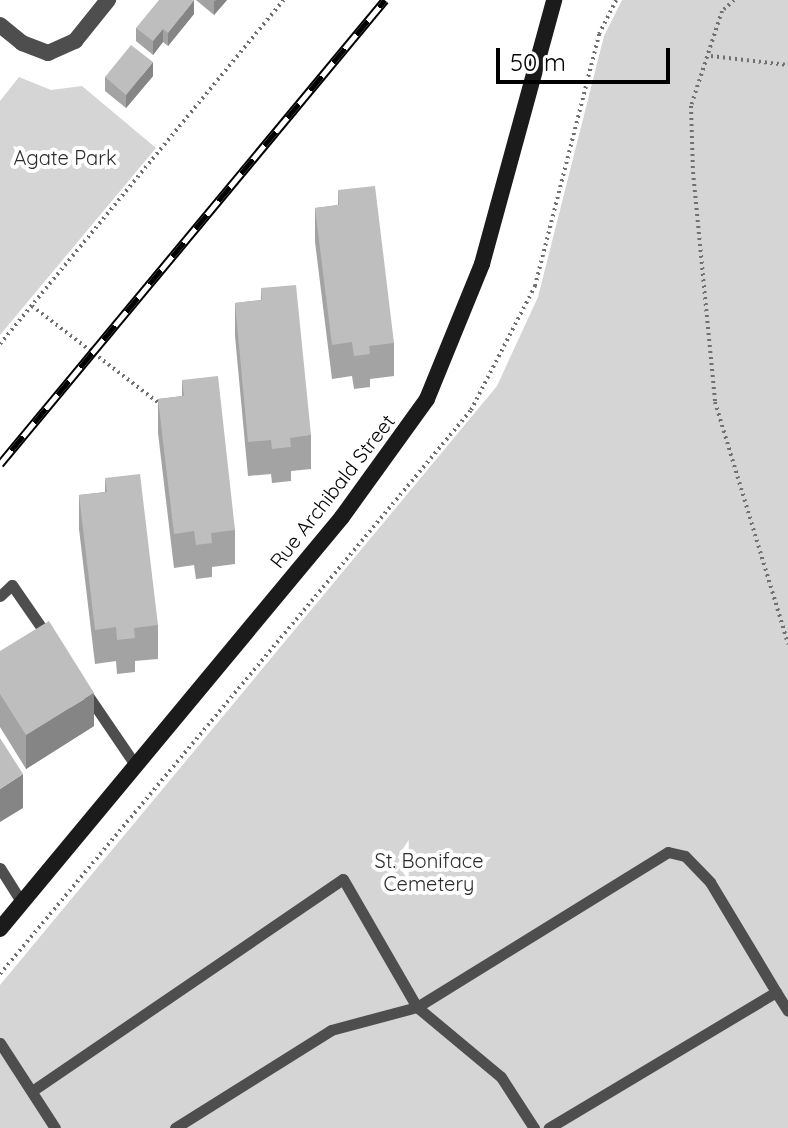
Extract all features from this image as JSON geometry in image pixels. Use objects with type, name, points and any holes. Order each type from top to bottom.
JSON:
[{"type":"main road","name":"Rue Archibald Street","points":[[0,929],[342,517],[427,399],[482,264],[554,0]]},
{"type":"street","points":[[0,25],[22,43],[48,53],[75,41],[108,0]]},
{"type":"lane","points":[[0,596],[12,585],[56,649]]},
{"type":"lane","points":[[82,687],[136,766]]},
{"type":"lane","points":[[175,1128],[331,1030],[417,1007],[668,852],[685,856],[710,882],[788,1011]]},
{"type":"lane","points":[[0,868],[22,903]]},
{"type":"lane","points":[[32,1091],[343,879],[417,1007],[501,1077],[534,1128]]},
{"type":"lane","points":[[549,1128],[776,992]]},
{"type":"lane","points":[[0,1043],[55,1128]]},
{"type":"path","points":[[0,344],[284,0]]},
{"type":"path","points":[[734,0],[722,11],[711,56],[691,106],[715,402],[788,644]]},
{"type":"path","points":[[711,56],[788,65]]},
{"type":"path","points":[[32,306],[161,405]]},
{"type":"green space","name":"St. Boniface Cemetery","points":[[622,0],[788,0],[788,1128],[0,1128],[0,985],[497,386],[538,297],[604,36]]},
{"type":"green space","name":"Agate Park","points":[[19,77],[51,90],[82,86],[156,148],[0,335],[0,101]]},
{"type":"building","points":[[159,0],[194,0],[168,33],[163,29],[153,41],[136,28]]},
{"type":"building","points":[[131,45],[153,62],[126,95],[105,77]]},
{"type":"building","points":[[375,186],[394,343],[369,346],[370,354],[354,356],[352,342],[332,345],[315,208],[339,205],[338,190]]},
{"type":"building","points":[[296,285],[311,435],[290,438],[291,447],[272,449],[271,440],[248,442],[235,303],[262,300],[261,288]]},
{"type":"building","points":[[218,376],[235,530],[211,533],[212,543],[196,545],[194,531],[174,534],[158,399],[184,396],[182,380]]},
{"type":"building","points":[[140,474],[158,625],[134,628],[135,638],[117,640],[116,627],[95,630],[79,495],[107,492],[105,478]]},
{"type":"building","points":[[49,621],[94,693],[26,735],[0,694],[0,651]]},
{"type":"building","points":[[0,738],[23,774],[0,789]]},
{"type":"railway","points":[[0,464],[385,0]]}]
